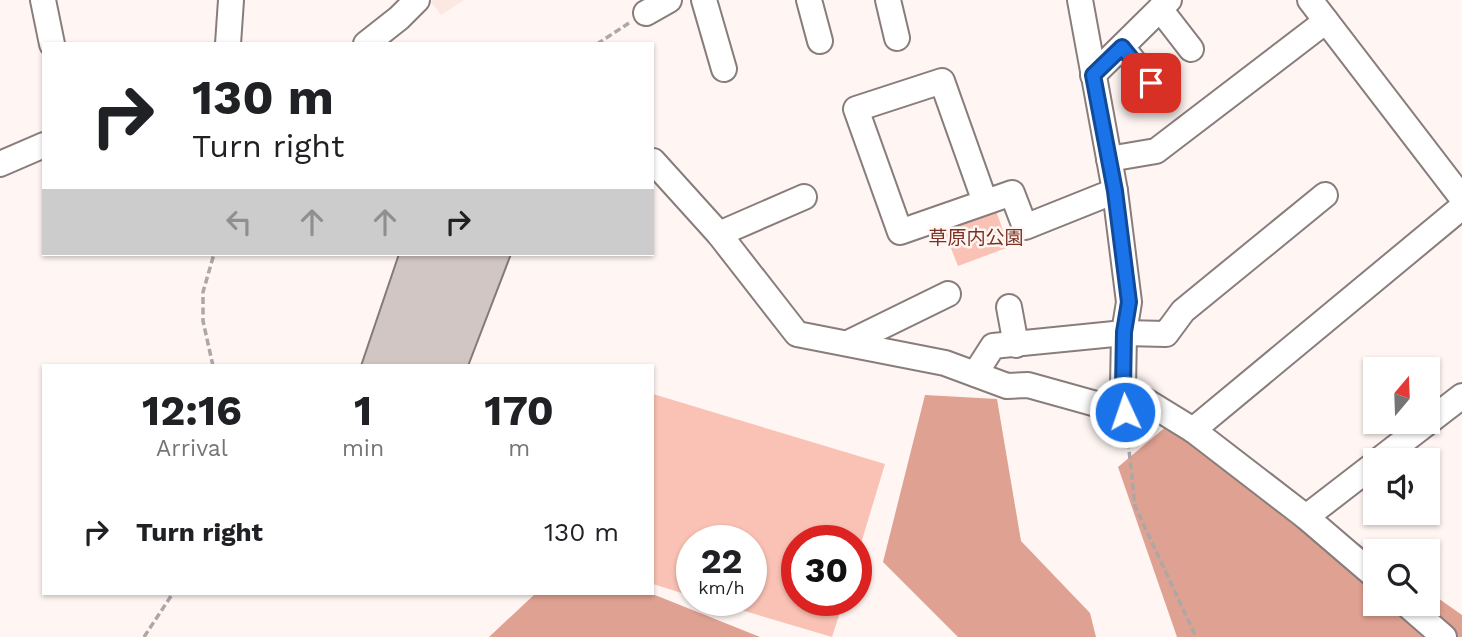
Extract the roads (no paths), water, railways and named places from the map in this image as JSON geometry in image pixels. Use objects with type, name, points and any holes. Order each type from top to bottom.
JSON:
[{"type":"street","points":[[43,0],[52,42]]},
{"type":"street","points":[[228,42],[230,0]]},
{"type":"street","points":[[369,42],[417,0]]},
{"type":"street","points":[[646,13],[669,0]]},
{"type":"street","points":[[704,0],[724,69]]},
{"type":"street","points":[[808,0],[820,41]]},
{"type":"street","points":[[887,0],[897,38]]},
{"type":"street","points":[[654,162],[719,234],[797,334],[945,363],[1007,386],[1028,385],[1125,412],[1124,332],[1129,302],[1115,191],[1080,0]]},
{"type":"street","points":[[1310,0],[1462,198]]},
{"type":"street","points":[[1093,75],[1164,4],[1191,49]]},
{"type":"street","points":[[1109,159],[1156,151],[1326,21]]},
{"type":"street","points":[[1122,47],[1151,83]]},
{"type":"street","points":[[985,202],[942,81],[856,109],[900,232],[1013,193],[1025,227],[1115,191]]},
{"type":"street","points":[[0,164],[42,146]]},
{"type":"street","points":[[975,374],[993,346],[1124,332],[1166,334],[1183,312],[1325,195]]},
{"type":"street","points":[[719,234],[804,197]]},
{"type":"street","points":[[1193,430],[1462,207]]},
{"type":"street","points":[[848,344],[948,294]]},
{"type":"street","points":[[1009,307],[1016,345]]},
{"type":"street","points":[[1123,387],[1193,430],[1306,517],[1363,566]]},
{"type":"street","points":[[1395,448],[1462,396]]},
{"type":"street","points":[[1306,517],[1363,473]]},
{"type":"street","points":[[1420,616],[1444,637]]},
{"type":"park label","name":"草原内公園","points":[[976,237]]}]
